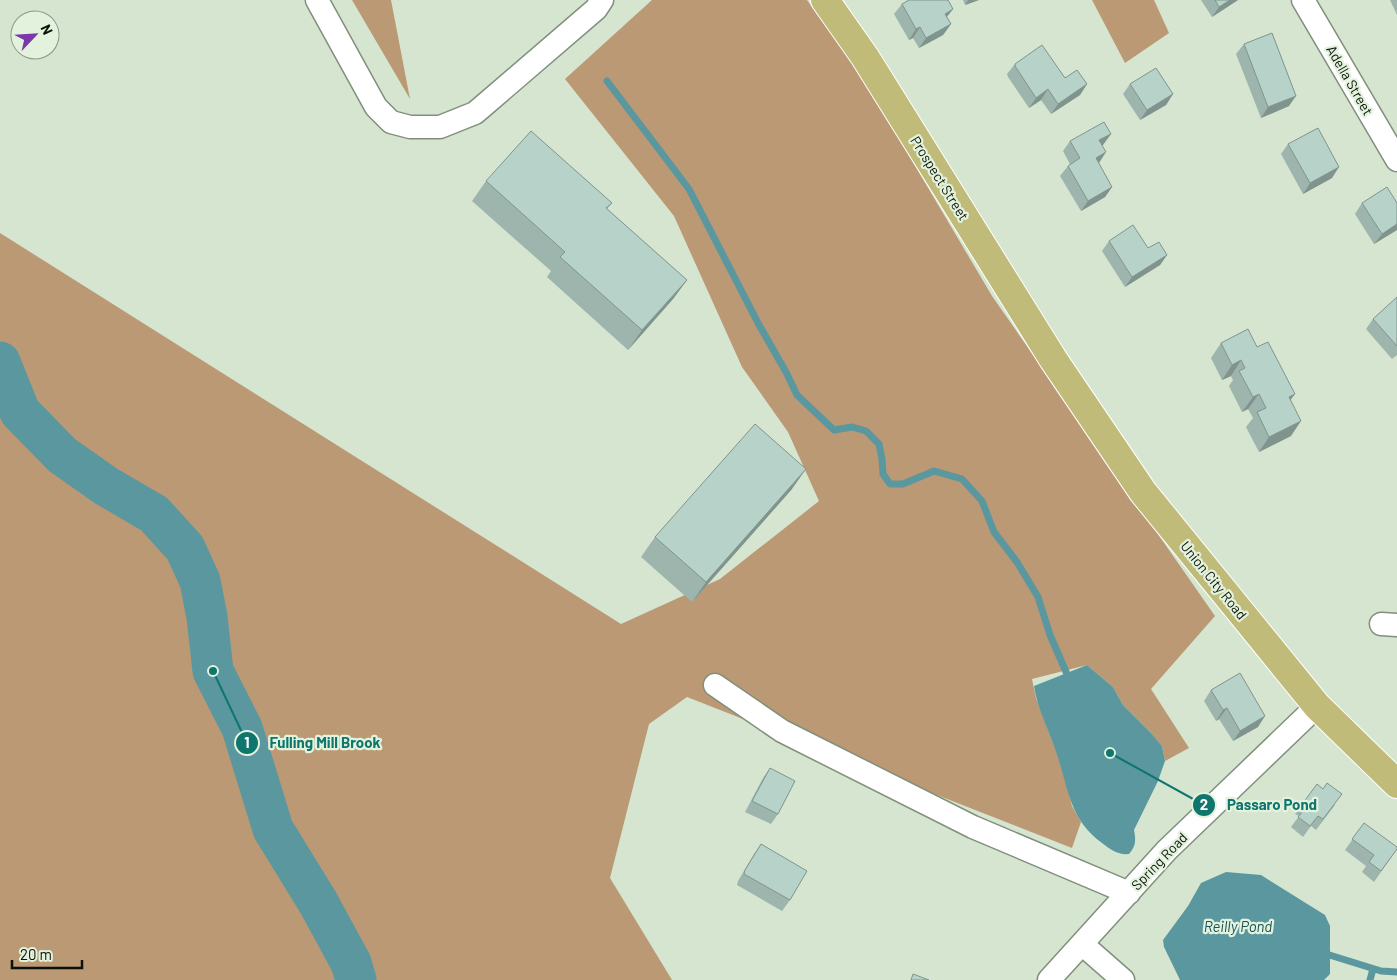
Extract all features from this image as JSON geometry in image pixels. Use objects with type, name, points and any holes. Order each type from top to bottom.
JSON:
[{"type":"main road","name":"Prospect Street","points":[[825,0],[865,57],[1053,359]]},
{"type":"main road","name":"Union City Road","points":[[1053,359],[1143,492],[1317,706],[1397,784]]},
{"type":"street","points":[[317,0],[376,107],[391,122],[410,127],[440,127],[475,113],[596,9],[602,0]]},
{"type":"street","name":"Adella Street","points":[[1303,0],[1397,160]]},
{"type":"street","points":[[715,685],[782,731],[973,827],[1129,892]]},
{"type":"street","name":"Spring Road","points":[[1049,980],[1168,850],[1317,706]]},
{"type":"street","points":[[1082,944],[1123,980]]},
{"type":"shaded area","points":[[352,0],[391,0],[410,99]]},
{"type":"shaded area","points":[[652,0],[807,0],[865,81],[992,296],[1215,616],[1151,689],[1189,748],[1165,761],[1162,746],[1123,705],[1113,687],[1087,665],[1032,679],[1036,698],[1062,767],[1072,806],[1081,822],[1072,848],[687,697],[649,724],[610,878],[672,980],[0,980],[0,233],[621,624],[720,579],[819,501],[788,432],[742,367],[674,216],[565,79]]},
{"type":"shaded area","points":[[1092,0],[1154,0],[1169,33],[1125,63]]},
{"type":"water","points":[[1087,665],[1113,687],[1123,705],[1162,746],[1165,761],[1158,781],[1134,830],[1135,843],[1129,854],[1121,854],[1108,848],[1091,833],[1076,813],[1040,711],[1034,686]]},
{"type":"water","name":"Reilly Pond","points":[[1226,872],[1261,875],[1325,915],[1330,926],[1330,974],[1324,980],[1180,980],[1164,947],[1163,940],[1188,906],[1201,883]]},
{"type":"building","points":[[909,0],[948,0],[953,9],[945,14],[951,24],[926,38],[920,27],[916,29],[902,4]]},
{"type":"building","points":[[1215,0],[1230,0],[1219,7]]},
{"type":"building","points":[[1272,33],[1296,96],[1268,107],[1244,44]]},
{"type":"building","points":[[1042,45],[1065,78],[1077,70],[1087,84],[1058,104],[1048,89],[1036,98],[1015,66],[1015,64]]},
{"type":"building","points":[[1156,68],[1173,94],[1147,110],[1130,84]]},
{"type":"building","points":[[1104,122],[1111,134],[1099,140],[1106,152],[1096,158],[1112,187],[1088,201],[1068,166],[1080,158],[1070,141]]},
{"type":"building","points":[[1318,128],[1339,167],[1310,183],[1288,144]]},
{"type":"building","points":[[531,131],[612,203],[606,208],[687,280],[642,330],[560,257],[565,252],[486,181]]},
{"type":"building","points":[[1387,187],[1397,203],[1397,224],[1382,234],[1362,203]]},
{"type":"building","points":[[1133,225],[1148,248],[1159,242],[1167,255],[1132,277],[1109,241]]},
{"type":"building","points":[[1397,297],[1397,346],[1373,319]]},
{"type":"building","points":[[1248,329],[1257,347],[1268,342],[1295,394],[1289,397],[1301,421],[1269,437],[1257,412],[1266,408],[1259,394],[1253,397],[1239,371],[1245,368],[1241,360],[1232,365],[1221,343]]},
{"type":"building","points":[[755,424],[806,469],[706,582],[655,537]]},
{"type":"building","points":[[1240,673],[1265,716],[1240,731],[1227,708],[1223,710],[1211,690]]},
{"type":"building","points":[[770,768],[795,781],[778,814],[752,801]]},
{"type":"building","points":[[1327,783],[1342,794],[1323,819],[1318,816],[1310,826],[1298,817],[1307,806],[1303,803],[1317,784],[1323,789]]},
{"type":"building","points":[[1364,823],[1397,847],[1381,871],[1369,862],[1374,855],[1352,839]]},
{"type":"building","points":[[761,844],[807,871],[790,900],[744,874]]},
{"type":"building","points":[[913,974],[929,980],[911,980]]},
{"type":"waterway","points":[[607,81],[689,189],[797,395],[834,430],[852,427],[866,431],[879,444],[883,474],[890,484],[903,484],[934,471],[962,479],[982,501],[994,532],[1017,562],[1038,597],[1050,635],[1070,681]]},
{"type":"waterway","points":[[0,362],[20,412],[62,455],[106,486],[154,514],[185,548],[200,581],[207,617],[213,671],[242,728],[273,829],[319,904],[351,963],[356,980]]},
{"type":"waterway","points":[[1323,953],[1381,971],[1397,972]]},
{"type":"waterway","points":[[1370,980],[1373,969]]},
{"type":"place","name":"Fulling Mill Brook","points":[[213,671]]},
{"type":"place","name":"Passaro Pond","points":[[1110,753]]}]
